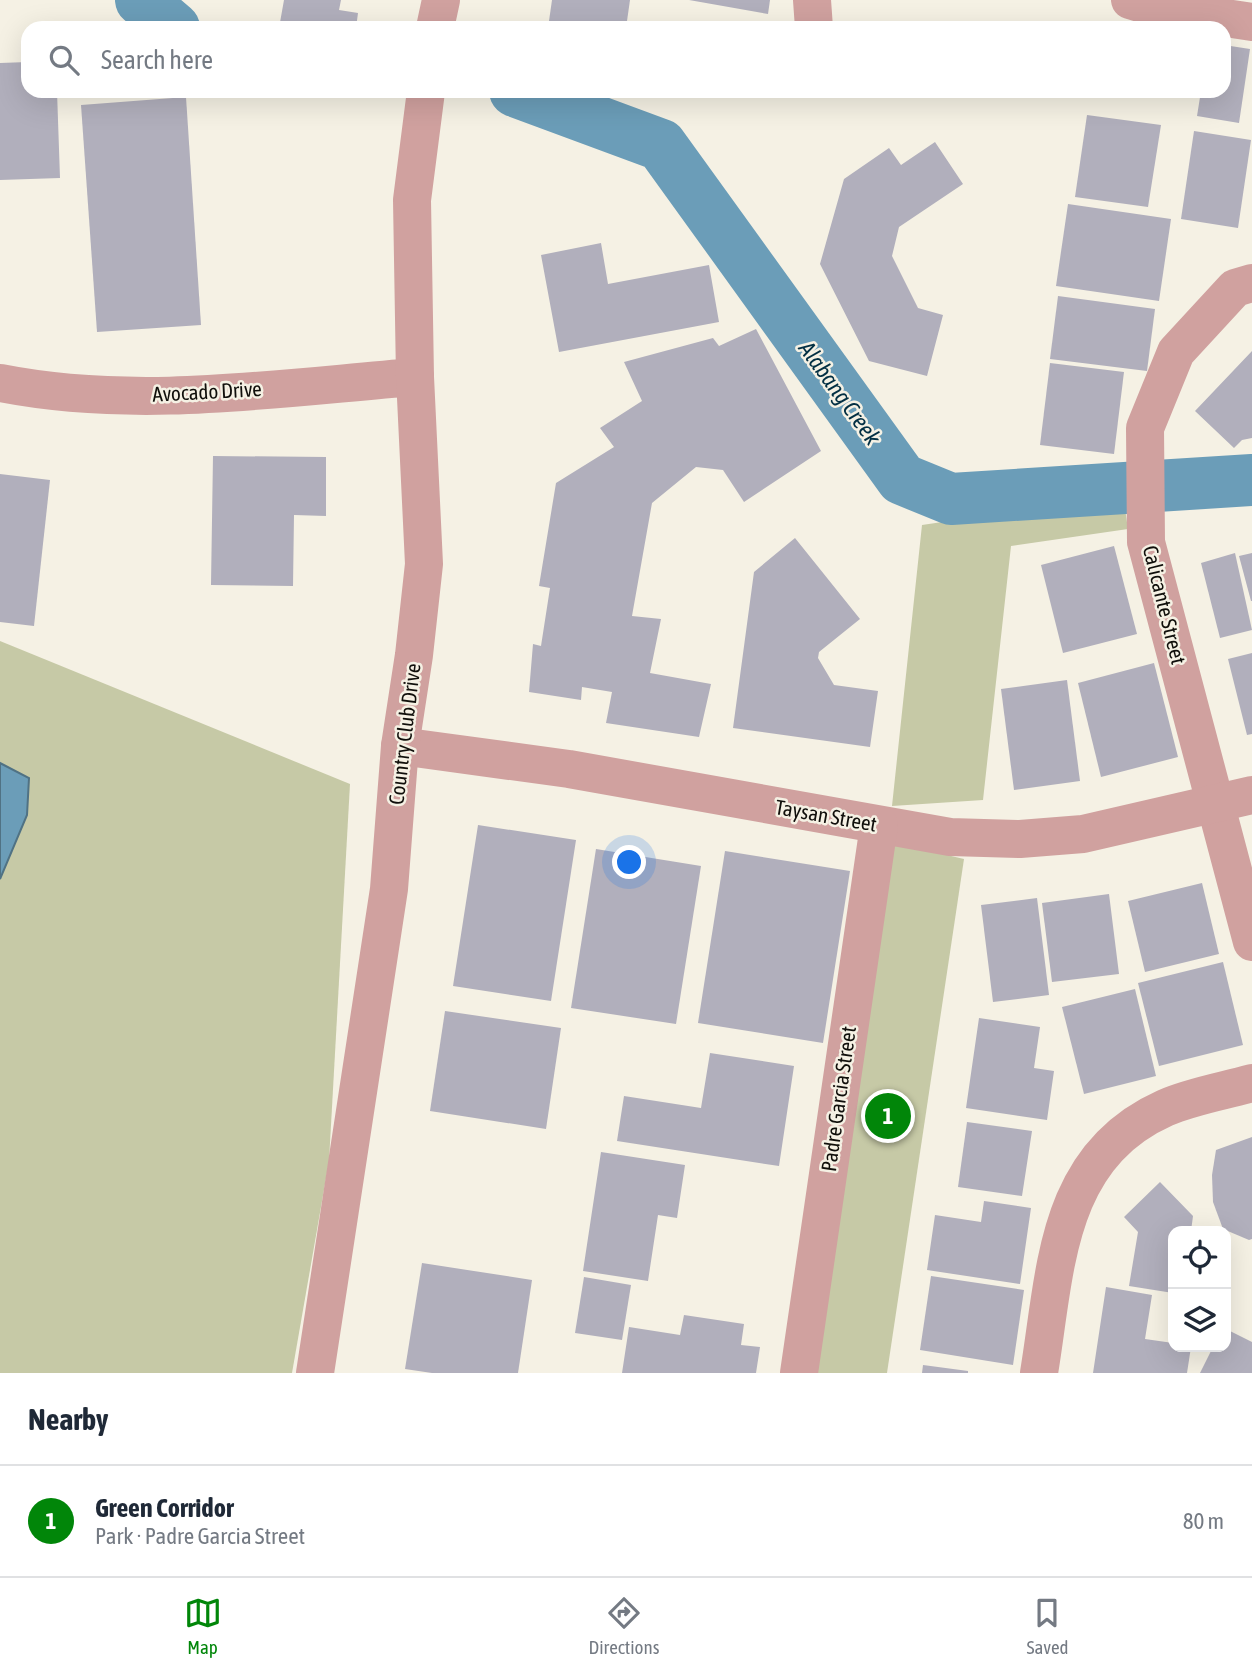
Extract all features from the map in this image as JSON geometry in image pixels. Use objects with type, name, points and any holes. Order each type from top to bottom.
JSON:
[{"type":"street","points":[[436,21],[441,0]]},
{"type":"street","points":[[812,0],[814,21]]},
{"type":"street","points":[[1130,0],[1153,7],[1252,22]]},
{"type":"street","name":"Country Club Drive","points":[[315,1373],[389,889],[400,746],[415,654],[424,564],[415,377],[412,200],[425,98]]},
{"type":"street","name":"Calicante Street","points":[[1243,286],[1176,352],[1145,428],[1146,542],[1252,942]]},
{"type":"street","name":"Avocado Drive","points":[[0,383],[53,393],[186,396],[415,377]]},
{"type":"street","name":"Taysan Street","points":[[400,746],[569,769],[950,837],[1020,839],[1083,834],[1252,795]]},
{"type":"street","name":"Padre Garcia Street","points":[[799,1373],[879,825]]},
{"type":"street","points":[[1039,1373],[1063,1227],[1077,1187],[1097,1159],[1126,1130],[1166,1108],[1252,1083]]},
{"type":"green space","points":[[1123,495],[1128,529],[1011,546],[983,800],[892,806],[922,525]]},
{"type":"green space","points":[[0,641],[350,784],[329,1161],[292,1373],[0,1373]]},
{"type":"green space","points":[[891,842],[964,859],[887,1373],[812,1373]]},
{"type":"water","points":[[0,763],[29,778],[27,815],[0,879]]},
{"type":"building","points":[[284,0],[341,0],[339,10],[358,13],[357,21],[280,21]]},
{"type":"building","points":[[552,0],[630,0],[627,21],[549,21]]},
{"type":"building","points":[[689,0],[770,0],[768,14]]},
{"type":"building","points":[[1231,46],[1250,49],[1239,123],[1197,116],[1200,98],[1231,98]]},
{"type":"building","points":[[21,62],[21,98],[57,98],[60,178],[0,180],[0,63]]},
{"type":"building","points":[[186,98],[201,325],[97,332],[81,105]]},
{"type":"building","points":[[1087,115],[1161,125],[1148,207],[1075,197]]},
{"type":"building","points":[[1194,131],[1251,140],[1238,228],[1181,219]]},
{"type":"building","points":[[935,142],[963,184],[899,227],[892,256],[918,308],[943,315],[927,376],[869,361],[820,264],[844,179],[889,148],[901,165]]},
{"type":"building","points":[[1068,204],[1171,219],[1159,301],[1056,286]]},
{"type":"building","points":[[601,243],[608,284],[709,265],[719,322],[559,352],[541,255]]},
{"type":"building","points":[[1058,296],[1155,309],[1147,371],[1050,359]]},
{"type":"building","points":[[756,329],[821,451],[744,502],[723,470],[696,467],[652,503],[632,616],[661,619],[650,673],[711,684],[699,737],[606,723],[612,692],[582,687],[581,700],[529,692],[533,644],[541,646],[550,588],[539,586],[556,483],[614,447],[600,428],[642,401],[624,362],[713,338],[719,346]]},
{"type":"building","points":[[1252,351],[1252,438],[1242,440],[1234,448],[1195,411]]},
{"type":"building","points":[[1050,363],[1124,372],[1114,454],[1040,445]]},
{"type":"building","points":[[213,456],[326,457],[326,516],[294,515],[293,586],[211,585]]},
{"type":"building","points":[[0,474],[50,480],[34,626],[0,622]]},
{"type":"building","points":[[795,538],[860,619],[819,652],[818,658],[834,685],[878,691],[870,747],[733,728],[754,572]]},
{"type":"building","points":[[1114,546],[1137,634],[1063,653],[1041,565]]},
{"type":"building","points":[[1235,553],[1252,630],[1220,638],[1201,563]]},
{"type":"building","points":[[1252,553],[1252,601],[1251,601],[1239,556]]},
{"type":"building","points":[[1252,653],[1252,734],[1247,735],[1228,659]]},
{"type":"building","points":[[1154,663],[1178,757],[1101,777],[1078,683]]},
{"type":"building","points":[[1067,680],[1080,781],[1014,790],[1001,689]]},
{"type":"building","points":[[478,825],[576,840],[551,1001],[453,986]]},
{"type":"building","points":[[596,849],[701,866],[676,1024],[571,1008]]},
{"type":"building","points":[[725,851],[850,871],[823,1043],[698,1023]]},
{"type":"building","points":[[1202,883],[1219,954],[1145,972],[1128,901]]},
{"type":"building","points":[[1109,894],[1119,974],[1052,982],[1042,903]]},
{"type":"building","points":[[1037,898],[1049,995],[993,1002],[981,905]]},
{"type":"building","points":[[1223,962],[1243,1045],[1159,1066],[1138,983]]},
{"type":"building","points":[[1135,989],[1156,1076],[1084,1094],[1062,1007]]},
{"type":"building","points":[[445,1011],[561,1028],[546,1129],[430,1111]]},
{"type":"building","points":[[979,1018],[1040,1027],[1034,1068],[1054,1071],[1047,1120],[966,1108]]},
{"type":"building","points":[[710,1053],[794,1066],[779,1166],[617,1141],[624,1096],[701,1108]]},
{"type":"building","points":[[967,1122],[1032,1131],[1022,1196],[958,1187]]},
{"type":"building","points":[[1252,1137],[1252,1239],[1231,1232],[1231,1226],[1222,1226],[1213,1202],[1212,1175],[1216,1150]]},
{"type":"building","points":[[601,1152],[685,1165],[677,1218],[658,1215],[648,1281],[583,1271]]},
{"type":"building","points":[[1160,1182],[1193,1216],[1192,1226],[1168,1226],[1168,1292],[1129,1286],[1138,1232],[1124,1217]]},
{"type":"building","points":[[984,1201],[1031,1208],[1020,1284],[927,1270],[935,1215],[981,1222]]},
{"type":"building","points":[[422,1263],[532,1280],[518,1373],[432,1373],[405,1369]]},
{"type":"building","points":[[931,1276],[1024,1290],[1013,1365],[920,1350]]},
{"type":"building","points":[[584,1277],[631,1285],[622,1340],[575,1333]]},
{"type":"building","points":[[1106,1287],[1152,1295],[1145,1339],[1168,1342],[1168,1352],[1190,1352],[1187,1373],[1093,1373]]},
{"type":"building","points":[[684,1315],[744,1324],[741,1345],[760,1347],[756,1373],[622,1373],[629,1327],[680,1335]]},
{"type":"building","points":[[1231,1332],[1252,1342],[1252,1373],[1200,1373],[1210,1352],[1231,1352]]},
{"type":"building","points":[[923,1365],[968,1371],[968,1373],[922,1373]]},
{"type":"waterway","name":"Alabang Creek","points":[[141,0],[166,21]]},
{"type":"waterway","name":"Alabang Creek","points":[[534,98],[661,145],[902,479],[951,499],[1252,480]]},
{"type":"place","name":"Green Corridor","points":[[888,1116]]}]
